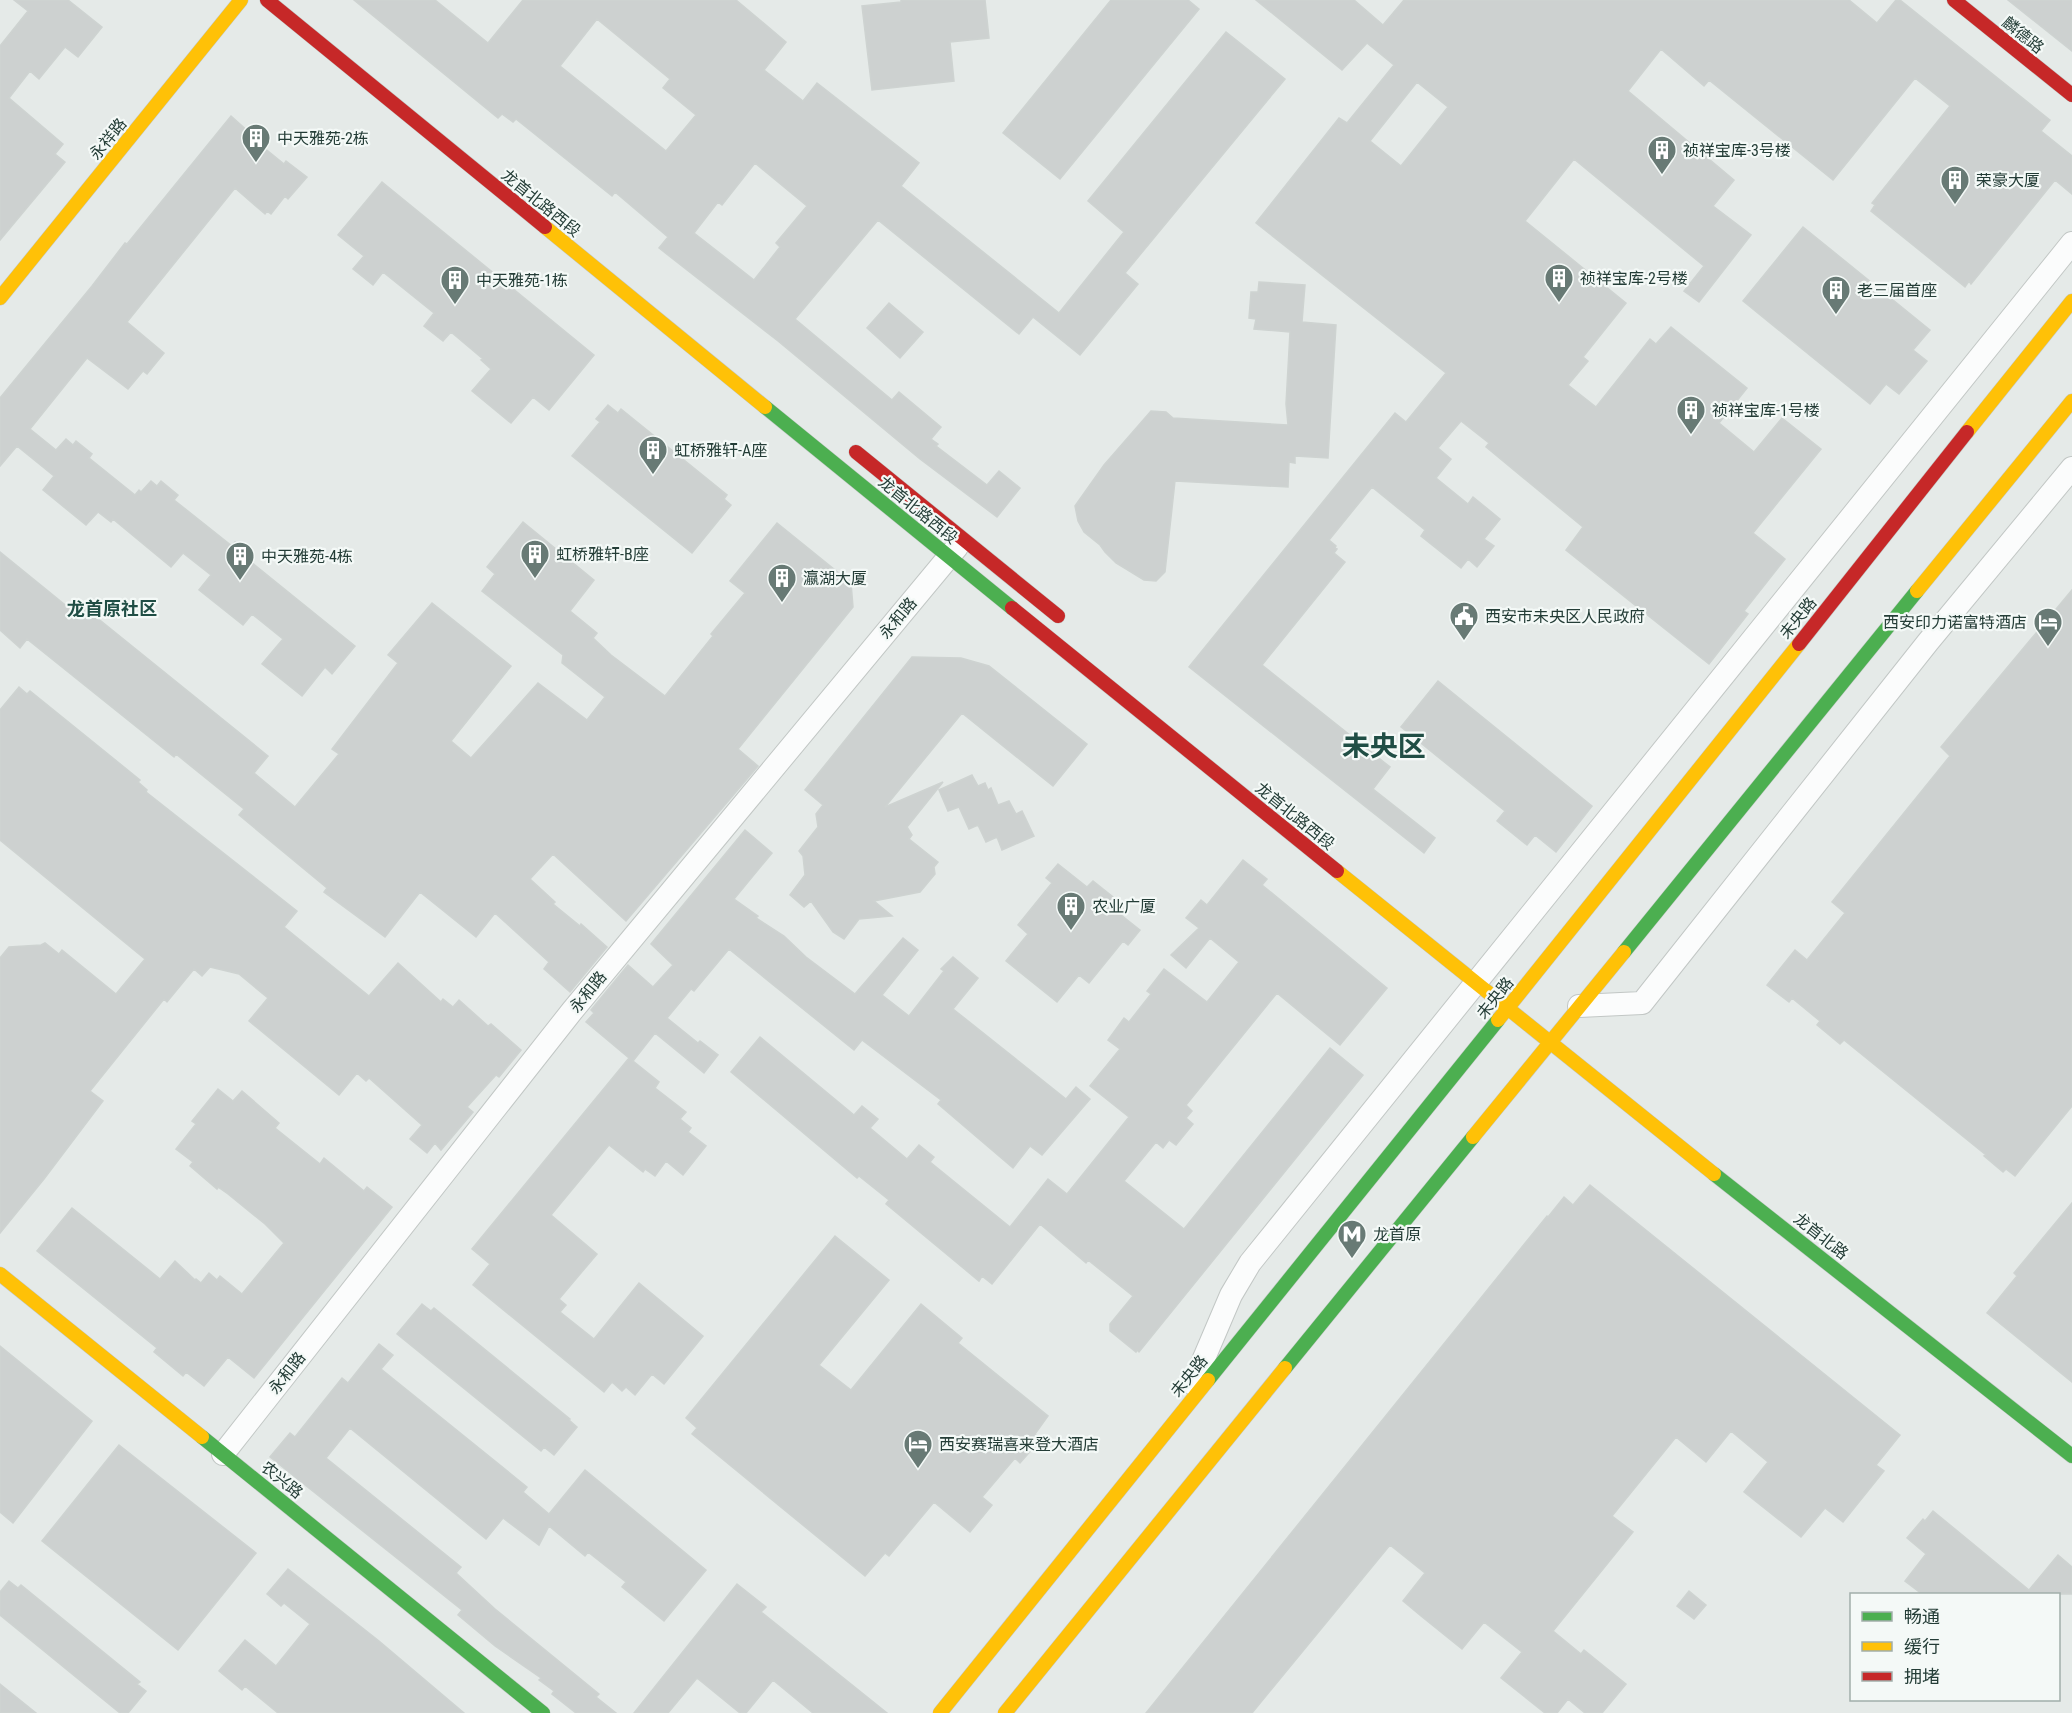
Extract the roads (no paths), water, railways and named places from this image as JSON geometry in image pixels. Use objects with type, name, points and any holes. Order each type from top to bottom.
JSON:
[{"type":"street","name":"永祥路","points":[[0,298],[241,0]]},
{"type":"street","name":"龙首北路西段","points":[[267,0],[949,557],[1486,970],[1508,1008],[1549,1043]]},
{"type":"street","name":"麟德路","points":[[1954,0],[2072,95]]},
{"type":"street","points":[[1170,1426],[1202,1365],[1231,1294],[1250,1263],[2072,243]]},
{"type":"street","name":"未央路","points":[[940,1713],[1465,1059],[1522,992],[2072,301]]},
{"type":"street","points":[[1005,1713],[1549,1043],[1559,1022],[1579,1006],[2072,401]]},
{"type":"street","name":"龙首北路西段","points":[[848,445],[1073,628]]},
{"type":"street","points":[[1579,1006],[1642,1003],[1928,642],[2072,468]]},
{"type":"street","name":"永和路","points":[[223,1454],[573,1011],[963,539]]},
{"type":"street","name":"龙首北路","points":[[1549,1043],[2072,1456]]},
{"type":"street","name":"农兴路","points":[[0,1274],[543,1713]]},
{"type":"place","name":"中天雅苑-2栋","points":[[256,164]]},
{"type":"place","name":"祯祥宝库-3号楼","points":[[1662,176]]},
{"type":"place","name":"荣豪大厦","points":[[1955,206]]},
{"type":"place","name":"祯祥宝库-2号楼","points":[[1559,304]]},
{"type":"place","name":"中天雅苑-1栋","points":[[455,306]]},
{"type":"place","name":"老三届首座","points":[[1836,316]]},
{"type":"place","name":"祯祥宝库-1号楼","points":[[1691,436]]},
{"type":"place","name":"虹桥雅轩-A座","points":[[653,476]]},
{"type":"place","name":"虹桥雅轩-B座","points":[[535,580]]},
{"type":"place","name":"中天雅苑-4栋","points":[[240,582]]},
{"type":"place","name":"瀛湖大厦","points":[[782,604]]},
{"type":"place","name":"西安市未央区人民政府","points":[[1464,642]]},
{"type":"place","name":"西安印力诺富特酒店","points":[[2048,648]]},
{"type":"place","name":"农业广厦","points":[[1071,932]]},
{"type":"place","name":"龙首原","points":[[1352,1260]]},
{"type":"place","name":"西安赛瑞喜来登大酒店","points":[[918,1470]]},
{"type":"district","name":"龙首原社区","points":[[112,608]]},
{"type":"district","name":"未央区","points":[[1384,746]]}]
